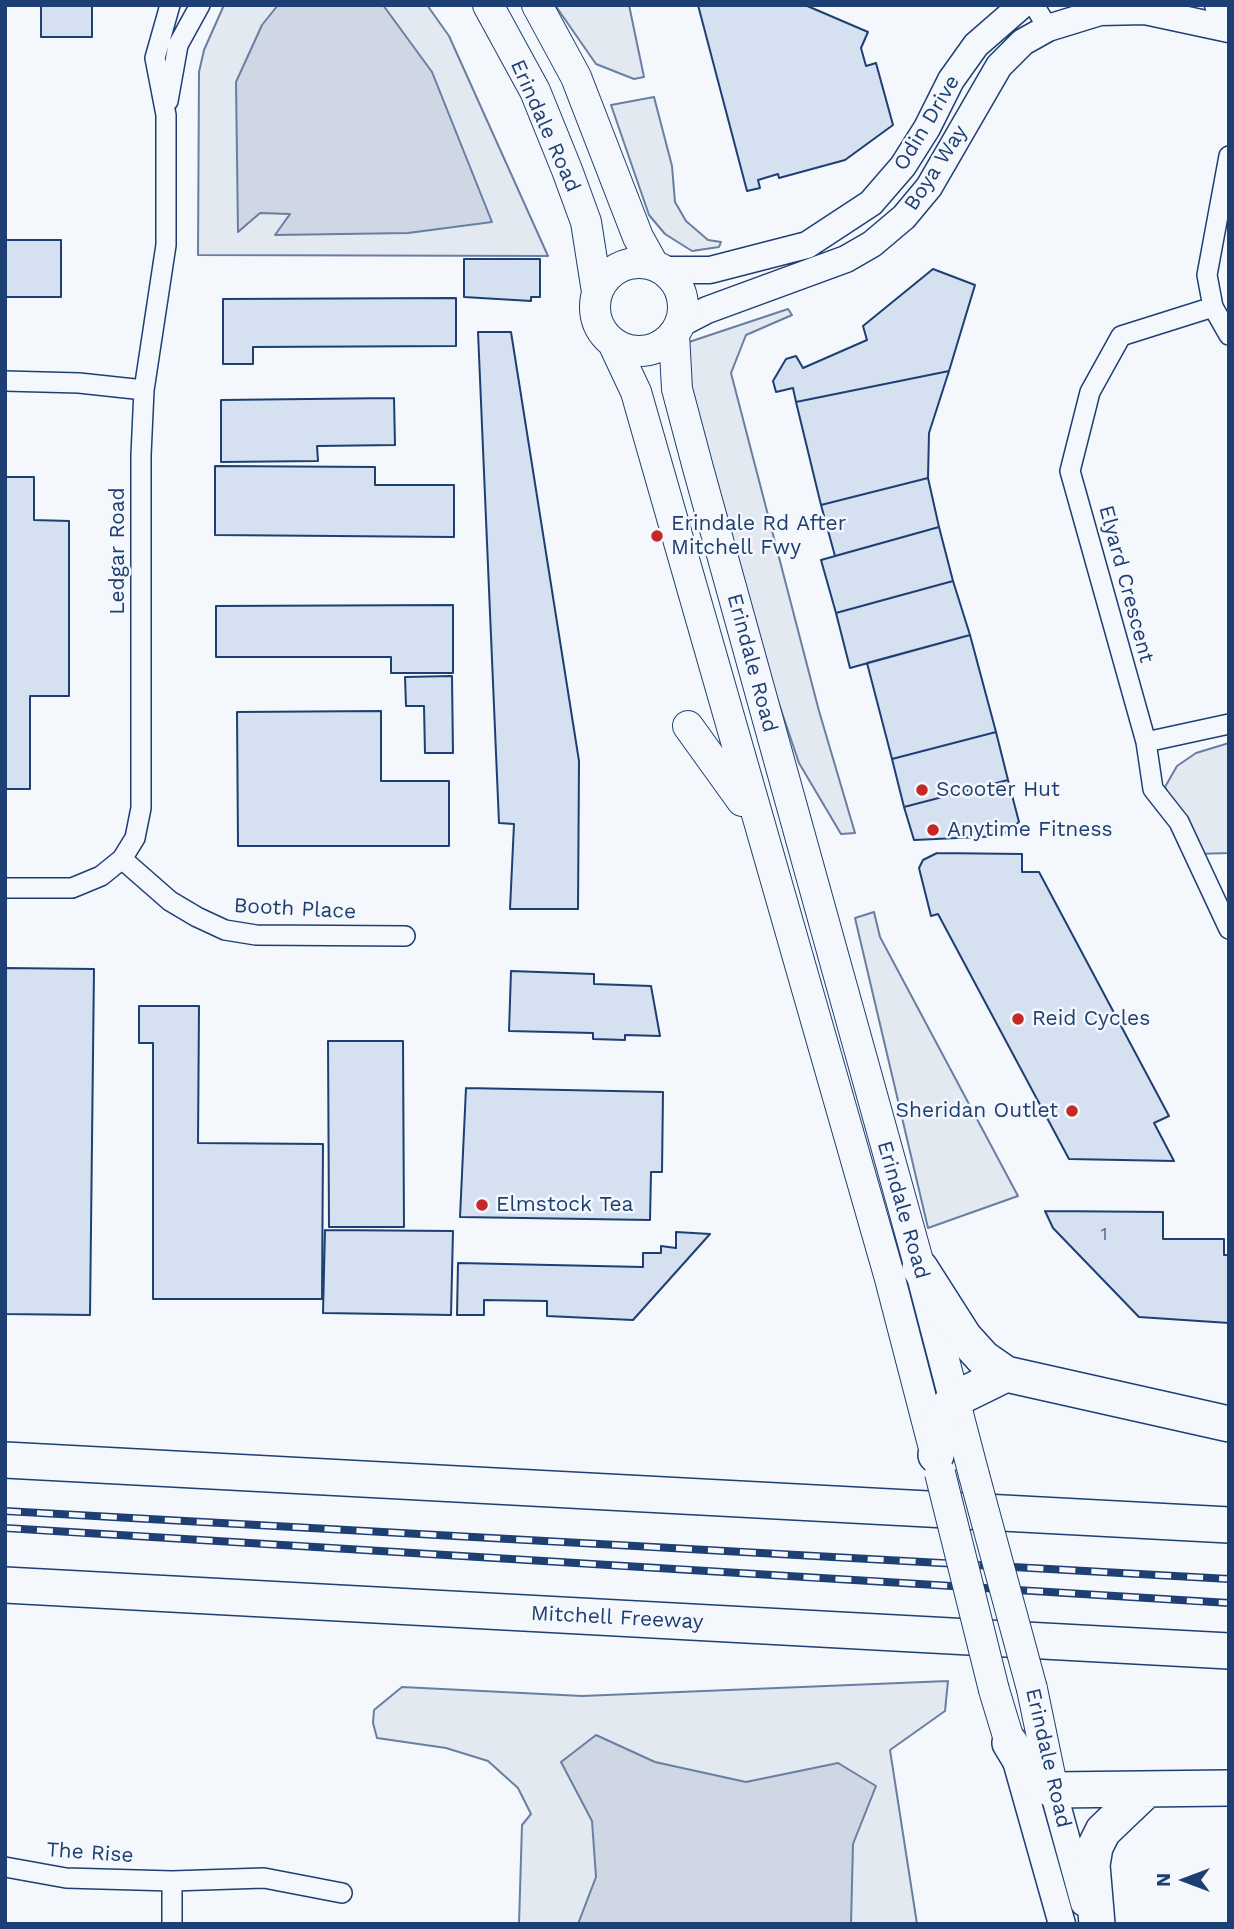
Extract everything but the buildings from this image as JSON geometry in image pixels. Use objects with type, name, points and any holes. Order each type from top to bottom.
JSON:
[{"type":"highway","points":[[920,1268],[964,1337],[982,1358],[1006,1374],[1229,1424]]},
{"type":"highway","points":[[938,1464],[944,1412],[955,1399],[1006,1374]]},
{"type":"highway","points":[[5,1460],[1229,1525]]},
{"type":"highway","name":"Mitchell Freeway","points":[[5,1585],[1229,1651]]},
{"type":"highway","points":[[1010,1742],[1030,1776],[1054,1790],[1229,1788]]},
{"type":"highway","points":[[1097,1924],[1092,1865],[1094,1847],[1102,1831],[1146,1790]]},
{"type":"main road","name":"Erindale Road","points":[[488,5],[535,91],[586,222],[597,292],[594,304],[598,326],[613,343],[636,392],[889,1275],[994,1690],[1062,1924]]},
{"type":"main road","name":"Erindale Road","points":[[537,5],[576,77],[638,237],[658,267],[673,278],[682,300],[677,329],[677,388],[920,1268],[1032,1689],[1054,1790],[1089,1924]]},
{"type":"main road","name":"Odin Drive","points":[[658,267],[709,270],[807,245],[870,203],[903,166],[927,128],[951,80],[976,45],[1023,5]]},
{"type":"main road","points":[[1218,5],[1229,8]]},
{"type":"main road","points":[[1041,16],[1145,11],[1229,29]]},
{"type":"main road","name":"Boya Way","points":[[677,329],[707,310],[846,259],[872,244],[904,217],[929,187],[999,66],[1023,42],[1041,16]]},
{"type":"main road","points":[[597,292],[602,282],[619,267],[641,262],[658,267]]},
{"type":"main road","points":[[613,343],[634,351],[645,351],[666,342],[677,329]]},
{"type":"main road","points":[[688,726],[723,771],[762,835]]},
{"type":"street","name":"Ledgar Road","points":[[166,116],[156,58],[170,5]]},
{"type":"street","name":"Ledgar Road","points":[[5,888],[72,888],[101,876],[122,859],[135,838],[141,808],[141,455],[144,390],[166,246],[166,116],[178,46],[200,5]]},
{"type":"street","points":[[1228,164],[1207,275],[1213,307],[1229,335]]},
{"type":"street","name":"Elyard Crescent","points":[[1213,307],[1121,336],[1090,392],[1070,471],[1146,742],[1153,789],[1184,833],[1229,929]]},
{"type":"street","points":[[5,381],[79,383],[144,390]]},
{"type":"street","points":[[1146,742],[1229,724]]},
{"type":"street","name":"Booth Place","points":[[122,859],[170,901],[225,930],[256,935],[404,936]]},
{"type":"street","name":"The Rise","points":[[5,1867],[66,1878],[172,1881],[264,1878],[342,1893]]},
{"type":"street","points":[[172,1881],[172,1924]]},
{"type":"shaded area","points":[[224,5],[427,5],[449,36],[548,256],[198,255],[199,72],[204,50]]},
{"type":"shaded area","points":[[278,5],[383,5],[432,72],[492,222],[408,233],[275,235],[290,214],[260,213],[238,232],[236,82],[262,25]]},
{"type":"shaded area","points":[[555,5],[629,5],[644,77],[634,79],[596,64]]},
{"type":"shaded area","points":[[654,97],[672,166],[675,202],[686,221],[708,240],[721,242],[719,247],[692,251],[665,234],[649,215],[611,105]]},
{"type":"shaded area","points":[[788,309],[792,315],[746,335],[731,373],[819,711],[855,833],[841,834],[799,763],[774,689],[686,372],[686,343]]},
{"type":"shaded area","points":[[1229,743],[1229,853],[1196,854],[1190,834],[1165,787],[1177,766],[1196,753]]},
{"type":"shaded area","points":[[874,912],[880,937],[1018,1196],[928,1228],[855,918]]},
{"type":"shaded area","points":[[948,1681],[945,1711],[890,1750],[917,1924],[519,1924],[522,1825],[531,1814],[518,1788],[488,1761],[446,1748],[377,1738],[373,1723],[374,1710],[402,1687],[582,1696]]},
{"type":"shaded area","points":[[596,1735],[655,1762],[746,1782],[838,1763],[876,1786],[853,1844],[851,1924],[578,1924],[596,1877],[592,1821],[561,1762]]},
{"type":"railway","points":[[5,1511],[1229,1579]]},
{"type":"railway","points":[[5,1528],[1229,1603]]},
{"type":"place","name":"Erindale Rd After Mitchell Fwy","points":[[657,536]]},
{"type":"place","name":"Scooter Hut","points":[[922,790]]},
{"type":"place","name":"Anytime Fitness","points":[[933,830]]},
{"type":"place","name":"Reid Cycles","points":[[1018,1019]]},
{"type":"place","name":"Sheridan Outlet","points":[[1072,1111]]},
{"type":"place","name":"Elmstock Tea","points":[[482,1205]]}]
